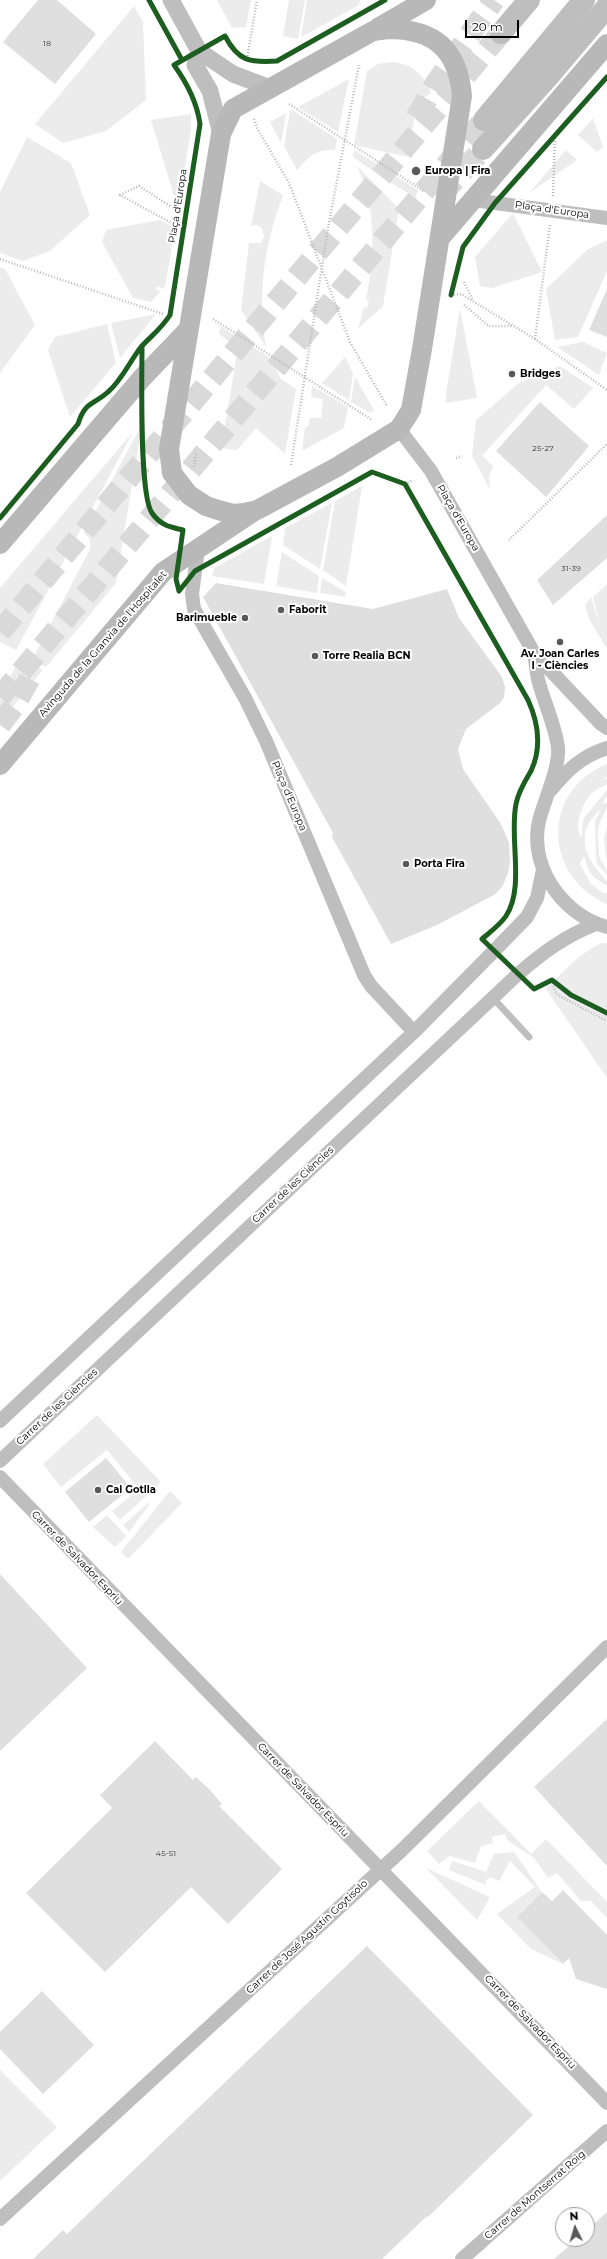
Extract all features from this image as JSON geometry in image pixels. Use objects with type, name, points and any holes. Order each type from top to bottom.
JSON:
[{"type":"highway","points":[[501,33],[529,0]]},
{"type":"highway","points":[[484,120],[584,0]]},
{"type":"highway","points":[[483,149],[548,77],[607,7]]},
{"type":"main road","points":[[373,31],[404,29],[425,35],[442,46],[452,58],[458,73],[462,96],[440,238],[410,410],[399,429],[337,467],[257,510],[233,514],[206,506],[189,495],[172,474],[169,449],[220,134],[233,109],[426,0]]},
{"type":"main road","points":[[440,238],[607,44]]},
{"type":"main road","points":[[0,544],[142,378],[189,329]]},
{"type":"main road","name":"Avinguda de la Granvia de l'Hospitalet","points":[[0,765],[163,572],[257,510]]},
{"type":"street","points":[[171,0],[199,51],[233,74],[270,88]]},
{"type":"street","points":[[199,51],[195,65],[210,92],[220,134]]},
{"type":"street","name":"Plaça d'Europa","points":[[473,200],[607,218]]},
{"type":"street","name":"Plaça d'Europa","points":[[399,429],[432,471],[534,653],[601,724],[607,728]]},
{"type":"street","name":"Plaça d'Europa","points":[[198,549],[192,594],[194,609],[245,698],[266,741],[364,975],[371,986],[414,1032]]},
{"type":"street","name":"Plaça d'Europa","points":[[534,653],[538,681],[558,748],[551,790]]},
{"type":"street","name":"Plaça d'Europa","points":[[602,926],[574,911],[560,897],[543,870],[538,843],[540,815],[551,790],[568,768],[591,753],[607,748]]},
{"type":"street","points":[[0,1421],[414,1032],[527,917],[537,898],[543,870]]},
{"type":"street","name":"Carrer de les Ciències","points":[[0,1461],[287,1189],[414,1074],[544,951],[575,932],[602,926]]},
{"type":"street","name":"Carrer de Salvador Espriu","points":[[0,1477],[382,1869],[607,2103]]},
{"type":"street","name":"Carrer de José Agustín Goytisolo","points":[[0,2219],[382,1869],[607,1647]]},
{"type":"street","name":"Carrer de Montserrat Roig","points":[[462,2259],[607,2131]]},
{"type":"lane","points":[[493,998],[529,1037]]},
{"type":"path","points":[[247,59],[257,0]]},
{"type":"path","points":[[241,57],[254,61]]},
{"type":"path","points":[[291,465],[321,267],[359,65]]},
{"type":"path","points":[[289,104],[425,192]]},
{"type":"path","points":[[253,114],[257,128],[289,183],[350,342],[387,406]]},
{"type":"path","points":[[550,141],[559,130]]},
{"type":"path","points":[[535,339],[552,210],[555,135]]},
{"type":"path","points":[[170,206],[139,186],[120,195],[181,228]]},
{"type":"path","points":[[0,259],[163,314]]},
{"type":"path","points":[[464,282],[473,301]]},
{"type":"path","points":[[453,288],[451,295],[461,294],[473,301],[535,339],[607,390]]},
{"type":"path","points":[[464,305],[489,326],[514,326]]},
{"type":"path","points":[[166,321],[170,315]]},
{"type":"path","points":[[213,319],[372,420]]},
{"type":"path","points":[[509,540],[607,444]]},
{"type":"path","points":[[194,467],[196,454]]},
{"type":"path","points":[[456,458],[462,456]]},
{"type":"path","points":[[405,484],[414,480]]},
{"type":"path","points":[[546,983],[552,980]]},
{"type":"path","points":[[552,980],[558,985]]},
{"type":"path","points":[[552,980],[556,994],[607,1021]]},
{"type":"path","points":[[570,995],[607,1013]]},
{"type":"shaded area","points":[[217,0],[251,0],[246,27],[232,28]]},
{"type":"shaded area","points":[[289,0],[305,0],[298,39],[283,36]]},
{"type":"shaded area","points":[[307,0],[360,0],[359,5],[301,37]]},
{"type":"shaded area","points":[[134,6],[143,22],[146,100],[106,131],[63,143],[35,124]]},
{"type":"shaded area","points":[[393,62],[406,65],[417,72],[425,81],[431,93],[417,102],[408,157],[354,145],[367,71],[378,64]]},
{"type":"shaded area","points":[[349,79],[338,132],[298,107]]},
{"type":"shaded area","points":[[292,110],[337,139],[335,150],[324,150],[314,154],[309,157],[297,170],[284,146],[290,111]]},
{"type":"shaded area","points":[[286,113],[281,143],[270,122]]},
{"type":"shaded area","points":[[191,114],[191,130],[178,209],[151,120]]},
{"type":"shaded area","points":[[593,118],[603,147],[597,152],[578,135]]},
{"type":"shaded area","points":[[27,137],[71,163],[90,215],[50,251],[23,261],[0,253],[0,192]]},
{"type":"shaded area","points":[[354,150],[387,170],[386,180],[353,157]]},
{"type":"shaded area","points":[[566,150],[577,160],[529,193]]},
{"type":"shaded area","points":[[357,166],[399,209],[383,306],[358,329],[364,307],[367,308],[369,301],[366,300],[371,266],[372,232],[368,199]]},
{"type":"shaded area","points":[[389,172],[418,190],[416,198],[388,181]]},
{"type":"shaded area","points":[[260,181],[283,195],[271,233],[264,270],[262,308],[266,347],[241,310],[249,243],[261,243],[264,236],[262,228],[257,225],[251,226]]},
{"type":"shaded area","points":[[513,213],[542,272],[492,288],[480,286],[475,257]]},
{"type":"shaded area","points":[[160,220],[175,229],[165,287],[163,289],[158,286],[156,289],[160,292],[151,302],[133,298],[102,242],[106,230]]},
{"type":"shaded area","points":[[607,240],[607,271],[578,337],[555,340],[546,289],[587,250]]},
{"type":"shaded area","points":[[0,267],[5,269],[35,325],[0,373]]},
{"type":"shaded area","points":[[460,308],[477,398],[446,403],[446,394]]},
{"type":"shaded area","points":[[156,314],[120,358],[111,323]]},
{"type":"shaded area","points":[[107,324],[116,363],[70,417],[48,350],[55,337]]},
{"type":"shaded area","points":[[220,326],[270,358],[281,379],[296,389],[285,454],[256,428],[237,450],[221,448],[238,348],[219,334]]},
{"type":"shaded area","points":[[583,342],[607,353],[599,375],[557,347]]},
{"type":"shaded area","points":[[345,357],[353,373],[349,400],[322,383]]},
{"type":"shaded area","points":[[560,366],[593,388],[574,409],[546,385],[482,456],[493,466],[489,476],[490,489],[472,456],[476,420],[519,383]]},
{"type":"shaded area","points":[[355,377],[374,410],[370,413],[351,402]]},
{"type":"shaded area","points":[[312,386],[348,407],[344,428],[302,451],[305,427],[308,427],[310,418],[321,418],[323,399],[311,397]]},
{"type":"shaded area","points":[[142,424],[116,583],[46,667],[32,660],[90,549],[90,539],[84,533]]},
{"type":"shaded area","points":[[133,432],[16,650],[0,642],[0,588]]},
{"type":"shaded area","points":[[362,486],[346,586],[323,570],[335,501]]},
{"type":"shaded area","points":[[332,503],[320,569],[283,545],[285,528]]},
{"type":"shaded area","points":[[272,536],[264,584],[212,576],[214,568]]},
{"type":"shaded area","points":[[282,552],[319,576],[317,593],[276,586]]},
{"type":"shaded area","points":[[322,578],[346,592],[345,597],[320,593]]},
{"type":"shaded area","points":[[607,584],[607,649],[589,619],[585,605],[591,597],[601,628],[593,597]]},
{"type":"shaded area","points":[[20,658],[43,670],[0,722],[0,696]]},
{"type":"shaded area","points":[[607,764],[607,777],[602,780],[607,779],[607,784],[594,791],[588,798],[582,809],[578,828],[582,838],[584,818],[607,790],[607,796],[602,804],[607,802],[607,806],[600,821],[598,837],[599,856],[606,868],[607,875],[598,865],[596,860],[595,821],[601,809],[592,818],[587,827],[585,845],[593,863],[607,881],[607,886],[591,874],[584,856],[580,864],[591,884],[603,893],[607,893],[607,904],[586,891],[571,874],[561,855],[558,834],[561,813],[570,793],[585,777]]},
{"type":"shaded area","points":[[607,825],[607,863],[604,840]]},
{"type":"shaded area","points":[[602,943],[607,943],[607,1078],[546,989],[579,957]]},
{"type":"shaded area","points":[[97,1415],[161,1482],[120,1520],[112,1511],[139,1489],[107,1450],[61,1487],[43,1464]]},
{"type":"shaded area","points":[[170,1491],[182,1503],[128,1559],[121,1552]]},
{"type":"shaded area","points":[[148,1503],[149,1505],[129,1532],[123,1525]]},
{"type":"shaded area","points":[[107,1515],[126,1536],[115,1547],[93,1527]]},
{"type":"shaded area","points":[[479,1801],[531,1854],[546,1839],[607,1902],[607,1918],[591,1901],[581,1901],[557,1873],[548,1878],[534,1858],[507,1840],[505,1834],[492,1837],[493,1843],[481,1846],[475,1863],[450,1856],[439,1864],[427,1851]]},
{"type":"shaded area","points":[[514,1852],[542,1892],[517,1917],[563,1964],[531,1949],[497,1914],[535,1887],[510,1861],[499,1881],[491,1877],[486,1880],[486,1885],[449,1870],[452,1861],[486,1872],[494,1854]]},
{"type":"shaded area","points":[[426,1868],[490,1897],[477,1920]]},
{"type":"shaded area","points":[[0,2070],[57,2127],[0,2181]]},
{"type":"building","points":[[38,0],[57,0],[96,34],[55,84],[3,42]]},
{"type":"building","points":[[607,289],[607,337],[589,330]]},
{"type":"building","points":[[540,402],[589,446],[546,497],[496,451]]},
{"type":"building","points":[[607,515],[607,558],[553,605],[537,580]]},
{"type":"building","points":[[216,583],[373,609],[447,589],[459,618],[502,677],[505,687],[504,697],[500,703],[466,729],[458,749],[463,769],[501,824],[509,843],[510,862],[508,873],[502,887],[494,895],[437,925],[391,944],[332,837],[333,833],[203,597]]},
{"type":"building","name":"Cal Gotlla","points":[[106,1458],[131,1488],[89,1522],[65,1492]]},
{"type":"building","points":[[0,1574],[87,1668],[0,1751]]},
{"type":"building","points":[[607,1719],[607,1866],[534,1787]]},
{"type":"building","points":[[155,1741],[193,1780],[196,1777],[210,1790],[222,1804],[219,1806],[282,1869],[228,1924],[191,1887],[105,1972],[26,1893],[112,1808],[100,1795]]},
{"type":"building","points":[[563,1890],[607,1935],[607,1989],[576,1979],[569,1958],[563,1964],[517,1917],[542,1892],[552,1901]]},
{"type":"building","points":[[367,1946],[533,2115],[428,2217],[427,2216],[382,2259],[33,2259],[63,2230],[67,2234]]},
{"type":"building","points":[[42,1991],[94,2045],[43,2094],[0,2049],[0,2032]]},
{"type":"building","points":[[607,2212],[607,2259],[554,2259],[568,2247],[595,2247],[595,2223]]},
{"type":"tunnel","points":[[416,118],[436,83],[494,0]]},
{"type":"tunnel","points":[[0,632],[501,33]]},
{"type":"tunnel","points":[[0,697],[484,120]]},
{"type":"tunnel","points":[[440,196],[483,149]]},
{"type":"tunnel","points":[[0,725],[15,705],[31,676]]},
{"type":"cycle path","points":[[149,0],[182,60]]},
{"type":"cycle path","points":[[0,518],[78,424],[87,407],[113,387],[122,376],[137,352],[170,315],[200,124],[199,116],[191,93],[174,65],[225,36],[235,51],[246,59],[252,61],[277,61],[385,0]]},
{"type":"cycle path","points":[[451,295],[463,247],[495,203],[607,77]]},
{"type":"cycle path","points":[[142,346],[142,434],[145,483],[148,502],[155,517],[166,525],[183,530],[176,579],[179,591]]},
{"type":"cycle path","points":[[179,591],[195,571],[372,472],[405,484],[528,700],[537,727],[537,753],[531,771],[520,791],[514,817],[516,877],[512,904],[504,919],[482,939],[534,989],[552,980],[571,995],[607,1013]]},
{"type":"place","name":"Europa | Fira","points":[[416,171]]},
{"type":"place","name":"Bridges","points":[[512,374]]},
{"type":"place","name":"Faborit","points":[[281,610]]},
{"type":"place","name":"Barimueble","points":[[245,618]]},
{"type":"place","name":"Av. Joan Carles I - Ciències","points":[[560,642]]},
{"type":"place","name":"Torre Realia BCN","points":[[315,656]]},
{"type":"place","name":"Porta Fira","points":[[406,864]]},
{"type":"place","name":"Cal Gotlla","points":[[98,1490]]}]
